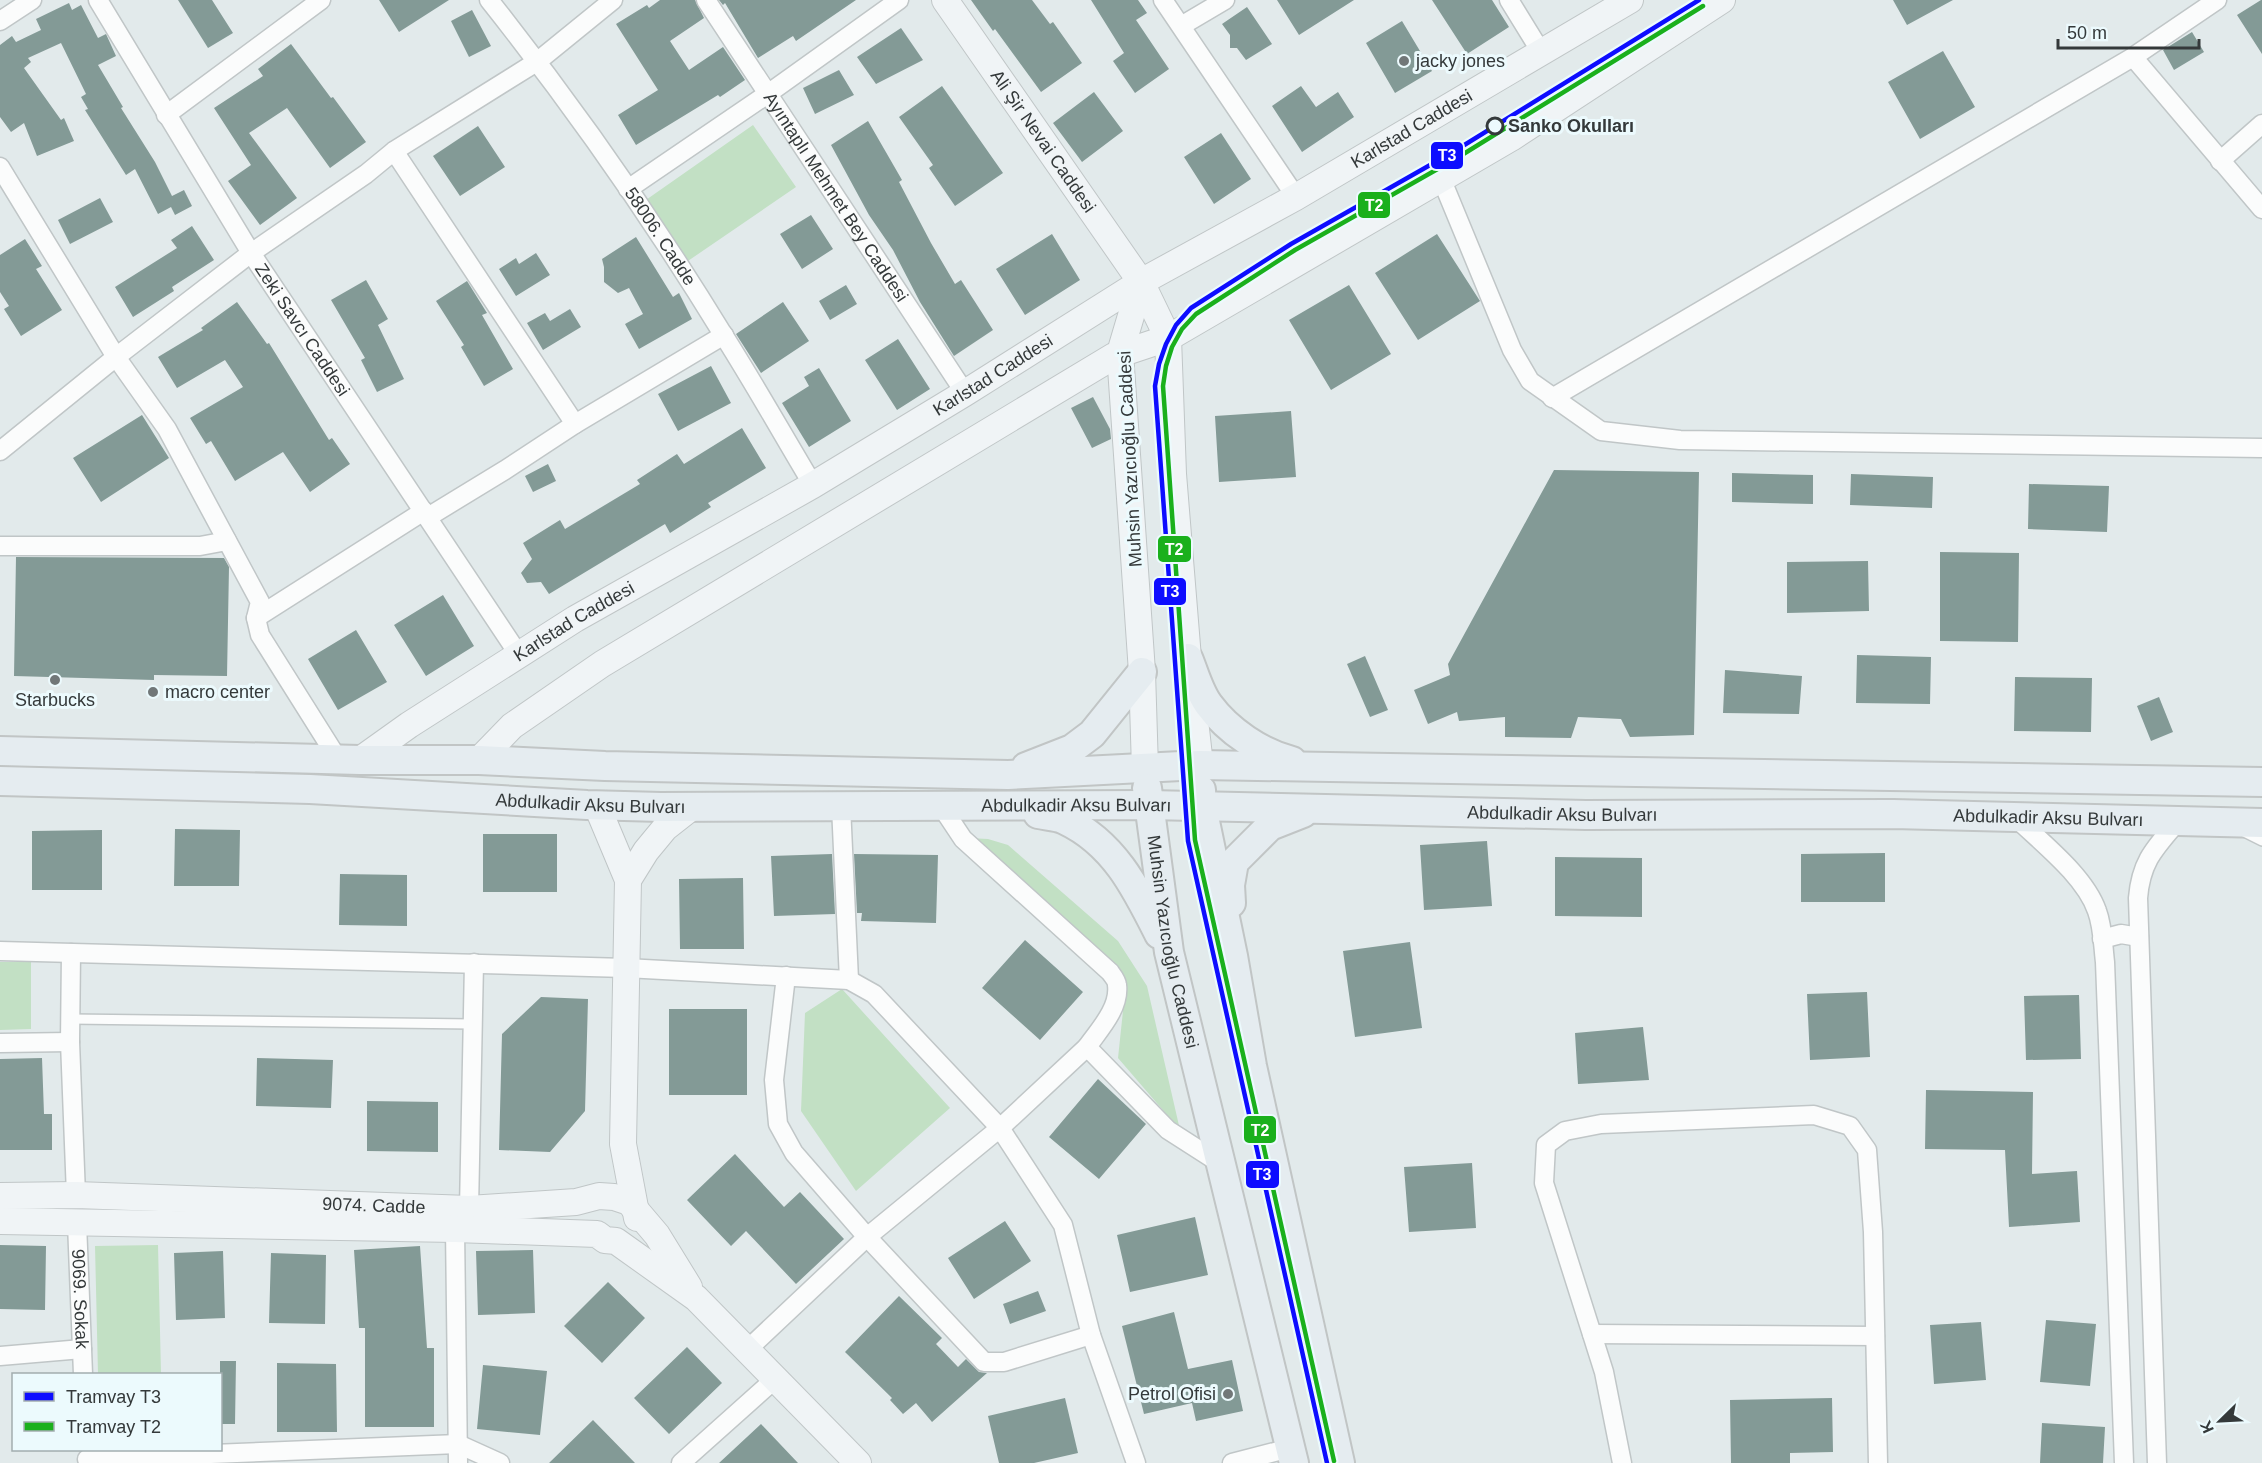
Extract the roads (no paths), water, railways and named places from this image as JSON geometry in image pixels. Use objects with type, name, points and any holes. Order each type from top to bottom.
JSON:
[{"type":"main road","points":[[1188,658],[1208,704],[1232,728],[1254,745],[1279,758],[1320,768]]},
{"type":"main road","points":[[1008,775],[1072,748],[1092,734],[1142,672]]},
{"type":"main road","name":"Abdulkadir Aksu Bulvarı","points":[[0,751],[349,760],[479,760],[605,766],[1008,775],[1200,765],[2262,782]]},
{"type":"main road","points":[[1200,765],[1202,807],[1233,956],[1252,1066],[1340,1463]]},
{"type":"main road","name":"Muhsin Yazıcıoğlu Caddesi","points":[[1145,768],[1169,952],[1292,1455]]},
{"type":"main road","name":"Abdulkadir Aksu Bulvarı","points":[[0,781],[310,789],[597,806],[1149,806],[1586,815],[1893,814],[2262,823]]},
{"type":"main road","points":[[998,806],[1065,819],[1097,841],[1121,865],[1169,952]]},
{"type":"main road","points":[[1233,956],[1230,885],[1234,862],[1270,826],[1313,809]]},
{"type":"street","points":[[0,21],[32,0]]},
{"type":"street","name":"Zeki Savcı Caddesi","points":[[98,0],[251,253],[519,655]]},
{"type":"street","points":[[166,115],[321,0]]},
{"type":"street","name":"58006. Cadde","points":[[489,0],[538,61],[628,189],[724,335],[813,485]]},
{"type":"street","points":[[0,451],[116,357],[251,253],[366,174],[394,151],[538,61],[613,0]]},
{"type":"street","name":"Ayıntaplı Mehmet Bey Caddesi","points":[[706,0],[965,393]]},
{"type":"street","points":[[628,189],[900,0]]},
{"type":"street","name":"Ali Şir Nevai Caddesi","points":[[945,0],[1141,282]]},
{"type":"street","points":[[1163,0],[1296,197]]},
{"type":"street","points":[[1181,26],[1225,0]]},
{"type":"street","points":[[1509,0],[1541,52]]},
{"type":"street","name":"Karlstad Caddesi","points":[[349,760],[409,725],[575,619],[813,485],[1141,282],[1296,197],[1630,0]]},
{"type":"street","points":[[479,760],[512,726],[602,664],[1120,353],[1168,338],[1511,138],[1722,0]]},
{"type":"street","points":[[1552,398],[2133,57],[2217,0]]},
{"type":"street","points":[[2133,57],[2262,209]]},
{"type":"street","points":[[2220,161],[2262,124]]},
{"type":"street","points":[[394,151],[575,424]]},
{"type":"street","points":[[0,167],[116,357],[167,429],[261,602],[256,618],[260,635],[349,760]]},
{"type":"street","points":[[1442,178],[1512,350],[1530,381],[1601,431],[1680,440],[2262,448]]},
{"type":"street","points":[[1141,282],[1168,338],[1173,474],[1188,658],[1200,765]]},
{"type":"street","name":"Muhsin Yazıcıoğlu Caddesi","points":[[1141,282],[1120,353],[1142,672],[1145,768]]},
{"type":"street","points":[[256,618],[724,335]]},
{"type":"street","points":[[0,546],[200,546],[227,541]]},
{"type":"street","points":[[597,806],[628,880],[623,1144],[637,1222],[635,1230],[628,1237],[606,1238],[592,1225],[591,1214],[613,1174],[623,1144]]},
{"type":"street","points":[[628,880],[646,851],[665,828],[693,806]]},
{"type":"street","points":[[841,806],[849,980]]},
{"type":"street","points":[[747,1350],[867,1237],[1000,1128],[1087,1047],[1110,1013],[1116,999],[1117,984],[1110,972],[963,839],[940,806]]},
{"type":"street","points":[[2015,817],[2070,871],[2090,895],[2098,913],[2105,962],[2124,1463]]},
{"type":"street","points":[[2157,1463],[2138,898],[2142,870],[2150,855],[2178,821]]},
{"type":"street","points":[[2102,939],[2121,934],[2139,937]]},
{"type":"street","points":[[0,951],[626,968],[849,980],[874,994],[1000,1128],[1063,1225],[1091,1335],[1136,1463]]},
{"type":"street","points":[[71,953],[70,1042],[76,1195]]},
{"type":"street","points":[[458,1463],[462,1219],[474,963]]},
{"type":"street","points":[[786,976],[774,1080],[778,1125],[794,1154],[867,1237],[984,1362],[1004,1362],[1091,1335]]},
{"type":"street","points":[[0,1043],[70,1042]]},
{"type":"street","points":[[1087,1047],[1168,1130],[1221,1164]]},
{"type":"street","points":[[1622,1463],[1604,1372],[1544,1183],[1546,1145],[1565,1131],[1601,1124],[1815,1115],[1850,1126],[1867,1150],[1872,1232],[1878,1463]]},
{"type":"street","name":"9074. Cadde","points":[[0,1196],[76,1195],[462,1219],[606,1238],[696,1298],[857,1463]]},
{"type":"street","name":"9074. Cadde","points":[[0,1221],[77,1223],[462,1219],[576,1202],[599,1196],[614,1197],[629,1202],[657,1235],[696,1298]]},
{"type":"street","name":"9069. Sokak","points":[[77,1223],[83,1373]]},
{"type":"street","points":[[1592,1334],[1875,1335]]},
{"type":"street","points":[[0,1356],[82,1349]]},
{"type":"street","points":[[681,1463],[775,1379]]},
{"type":"street","points":[[87,1457],[458,1444],[500,1463]]},
{"type":"street","points":[[1232,1463],[1292,1455]]},
{"type":"lane","points":[[2226,822],[2262,841]]},
{"type":"lane","points":[[70,1019],[472,1024]]},
{"type":"tram line","name":"T3","points":[[1327,1463],[1188,841],[1155,386],[1159,364],[1176,325],[1191,308],[1291,244],[1453,152],[1699,0]]},
{"type":"tram line","name":"T2","points":[[1334,1461],[1195,840],[1163,386],[1166,366],[1172,347],[1182,329],[1196,314],[1295,250],[1457,158],[1703,6]]},
{"type":"place","name":"jacky jones","points":[[1404,61]]},
{"type":"place","name":"Sanko Okulları","points":[[1495,126]]},
{"type":"place","name":"Starbucks","points":[[55,680]]},
{"type":"place","name":"macro center","points":[[153,692]]},
{"type":"place","name":"Petrol Ofisi","points":[[1228,1394]]}]
